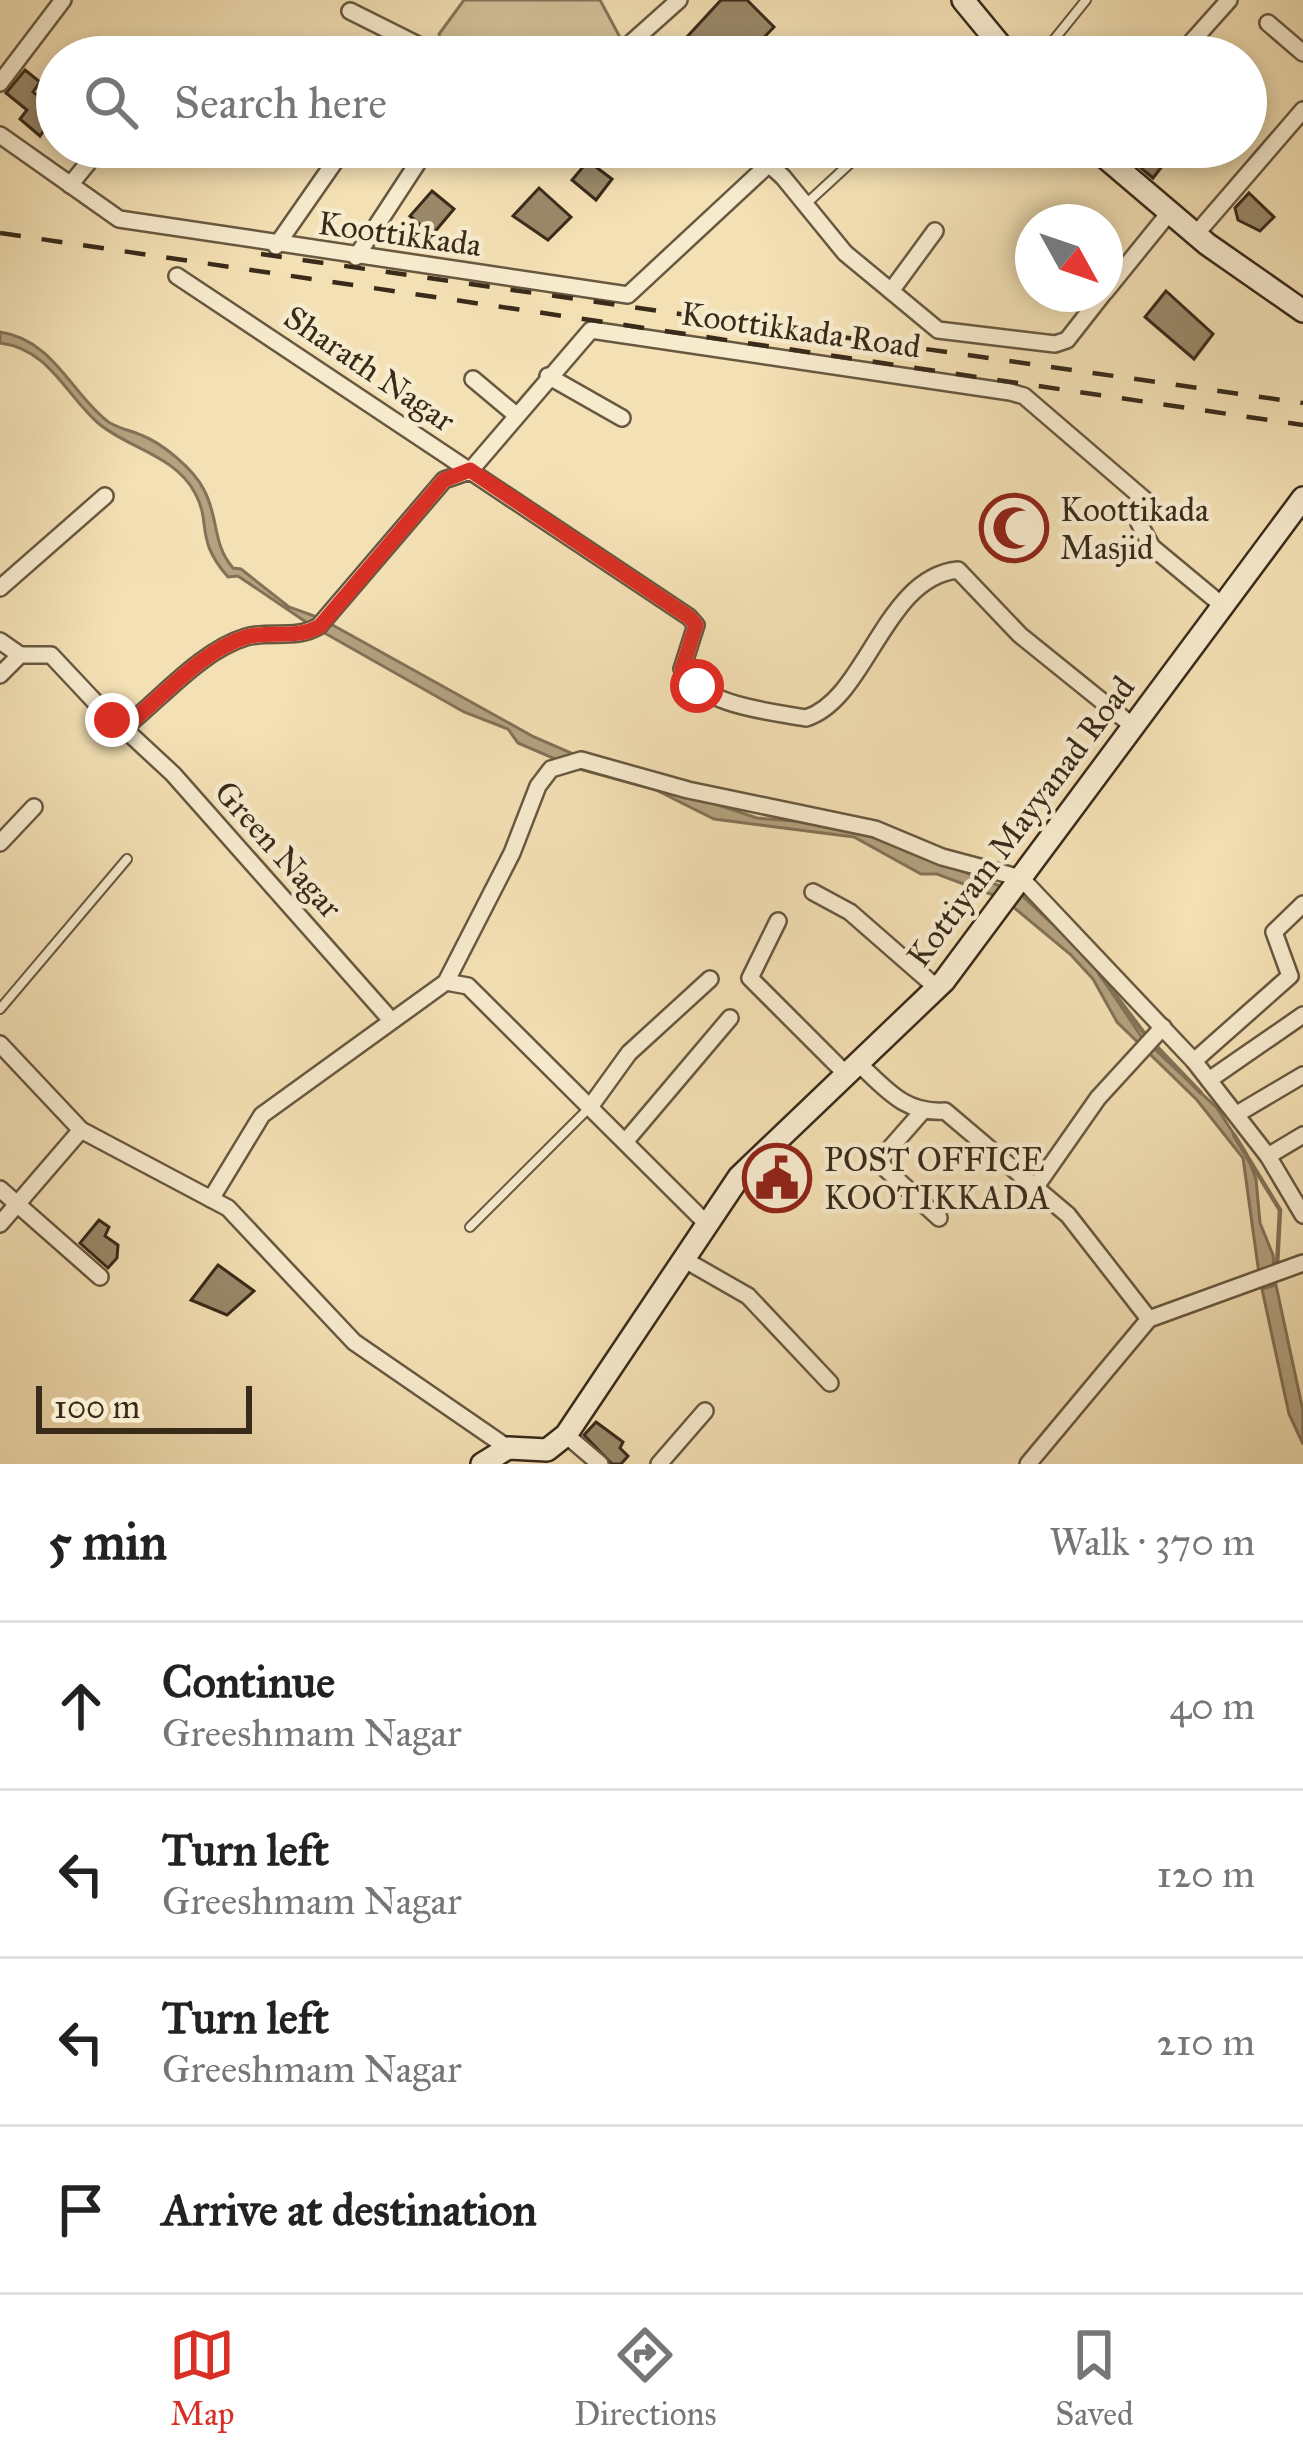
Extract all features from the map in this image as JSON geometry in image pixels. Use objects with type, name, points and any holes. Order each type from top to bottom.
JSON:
[{"type":"main road","points":[[971,3],[995,36]]},
{"type":"main road","points":[[1118,168],[1196,235],[1303,311]]},
{"type":"main road","name":"Kottiyam Mayyanad Road","points":[[566,1435],[739,1177],[937,988],[1303,498]]},
{"type":"main road","points":[[482,1464],[508,1448],[547,1450],[566,1435]]},
{"type":"street","points":[[0,82],[63,0]]},
{"type":"street","points":[[639,36],[679,0]]},
{"type":"street","points":[[1197,36],[1229,0]]},
{"type":"street","points":[[350,11],[400,36]]},
{"type":"street","points":[[1268,23],[1303,53]]},
{"type":"street","points":[[1267,152],[1303,110]]},
{"type":"street","name":"Koottikkada","points":[[0,134],[36,160]]},
{"type":"street","name":"Koottikkada","points":[[47,168],[118,219],[628,295],[766,168]]},
{"type":"street","points":[[70,185],[84,168]]},
{"type":"street","points":[[276,246],[330,168]]},
{"type":"street","points":[[356,257],[414,168]]},
{"type":"street","points":[[774,168],[845,254],[938,330],[1055,344],[1067,340],[1089,312]]},
{"type":"street","points":[[1196,235],[1253,168]]},
{"type":"street","points":[[1123,270],[1169,213]]},
{"type":"street","points":[[891,291],[935,231]]},
{"type":"street","name":"Sharath Nagar","points":[[177,276],[470,470],[574,344]]},
{"type":"street","name":"Koottikkada Road","points":[[574,344],[590,330],[804,358],[1024,396],[1145,500],[1139,523],[1152,547],[1223,606]]},
{"type":"street","points":[[548,376],[622,418]]},
{"type":"street","name":"Sharath Nagar","points":[[472,379],[516,415]]},
{"type":"street","points":[[118,723],[131,722],[205,660],[246,637],[306,634],[320,626],[444,480],[470,470],[689,617],[696,625],[682,669],[697,686],[713,694],[806,718],[820,714],[832,706],[874,640],[930,578],[958,570],[1020,635],[1134,727]]},
{"type":"street","points":[[0,588],[105,496]]},
{"type":"street","points":[[0,641],[20,655],[0,675]]},
{"type":"street","name":"Green Nagar","points":[[20,655],[51,655],[173,774],[390,1019]]},
{"type":"street","points":[[212,1199],[255,1122],[446,982],[512,853],[538,786],[551,769],[566,760],[594,761],[688,790],[874,829],[942,857],[1021,878],[1194,1060],[1268,1156],[1303,1216]]},
{"type":"street","points":[[0,843],[34,807]]},
{"type":"street","points":[[813,892],[850,912],[937,988]]},
{"type":"street","points":[[1194,1060],[1290,976],[1274,932],[1303,904]]},
{"type":"street","points":[[778,921],[750,978],[851,1067],[903,1105],[921,1113],[945,1111],[1068,1215],[1149,1319]]},
{"type":"street","points":[[590,1107],[664,1016],[710,979]]},
{"type":"street","points":[[446,982],[468,986],[709,1226]]},
{"type":"street","points":[[1209,1080],[1303,1015]]},
{"type":"street","points":[[625,1142],[730,1018]]},
{"type":"street","points":[[1035,1188],[1098,1098],[1161,1030]]},
{"type":"street","points":[[0,1044],[81,1130],[228,1208],[354,1342],[508,1448]]},
{"type":"street","points":[[1237,1114],[1303,1075]]},
{"type":"street","points":[[921,1113],[878,1162],[939,1218]]},
{"type":"street","points":[[0,1225],[81,1130]]},
{"type":"street","points":[[1268,1156],[1303,1135]]},
{"type":"street","points":[[0,1189],[100,1277]]},
{"type":"street","points":[[685,1260],[748,1296],[830,1383]]},
{"type":"street","points":[[1028,1464],[1149,1319],[1299,1262]]},
{"type":"street","points":[[658,1464],[705,1411]]},
{"type":"street","points":[[566,1435],[600,1464]]},
{"type":"lane","points":[[1057,36],[1086,0]]},
{"type":"lane","points":[[806,204],[846,168]]},
{"type":"lane","points":[[0,1009],[128,859]]},
{"type":"lane","points":[[470,1227],[590,1107]]},
{"type":"shaded area","points":[[464,0],[600,0],[619,36],[440,36]]},
{"type":"shaded area","points":[[0,332],[34,345],[110,423],[149,439],[177,458],[204,490],[222,549],[233,568],[241,569],[289,607],[320,618],[312,626],[238,576],[228,577],[211,552],[200,504],[186,480],[98,423],[44,363],[0,343]]},
{"type":"shaded area","points":[[329,623],[534,737],[601,766],[757,818],[843,825],[1008,889],[1001,898],[937,874],[921,874],[854,837],[714,819],[656,790],[576,768],[518,743],[508,729],[464,712],[321,631]]},
{"type":"shaded area","points":[[1019,893],[1088,957],[1141,1036],[1217,1108],[1246,1153],[1256,1179],[1260,1223],[1273,1255],[1275,1278],[1260,1281],[1243,1158],[1197,1100],[1117,1022],[1093,979],[1012,906]]},
{"type":"shaded area","points":[[1276,1285],[1303,1411],[1303,1444],[1289,1414],[1262,1289]]},
{"type":"building","points":[[721,0],[747,0],[774,27],[765,36],[688,36]]},
{"type":"building","points":[[25,70],[36,79],[36,133],[20,119],[27,110],[6,93]]},
{"type":"building","points":[[582,168],[597,168],[612,179],[596,200],[572,180]]},
{"type":"building","points":[[1141,168],[1161,168],[1153,178]]},
{"type":"building","points":[[539,188],[571,217],[548,240],[513,216]]},
{"type":"building","points":[[432,191],[454,209],[432,235],[410,216]]},
{"type":"building","points":[[1249,193],[1274,217],[1260,231],[1238,220],[1235,208]]},
{"type":"building","points":[[1166,291],[1213,334],[1194,359],[1145,317]]},
{"type":"building","name":"Koottikada Masjid","points":[[1015,503],[1040,521],[1010,554],[987,535]]},
{"type":"building","name":"POST OFFICE KOOTIKKADA","points":[[780,1161],[795,1174],[770,1203],[757,1182]]},
{"type":"building","points":[[99,1220],[109,1227],[105,1236],[118,1245],[117,1258],[108,1268],[80,1243]]},
{"type":"building","points":[[218,1265],[254,1291],[227,1315],[191,1300]]},
{"type":"building","points":[[596,1422],[623,1442],[620,1448],[628,1456],[621,1464],[612,1464],[584,1435]]},
{"type":"waterway","points":[[1100,975],[1147,1037]]},
{"type":"waterway","points":[[1155,1045],[1201,1093]]},
{"type":"waterway","points":[[1234,1135],[1280,1210],[1277,1266]]},
{"type":"railway","points":[[0,233],[1303,425]]},
{"type":"railway","points":[[261,254],[1303,403]]},
{"type":"place","name":"Koottikada Masjid","points":[[1014,528]]},
{"type":"place","name":"POST OFFICE KOOTIKKADA","points":[[777,1178]]},
{"type":"route","points":[[112,720],[131,722],[205,660],[246,637],[306,634],[320,626],[444,480],[470,470],[689,617],[696,625],[682,669],[697,686]]}]
